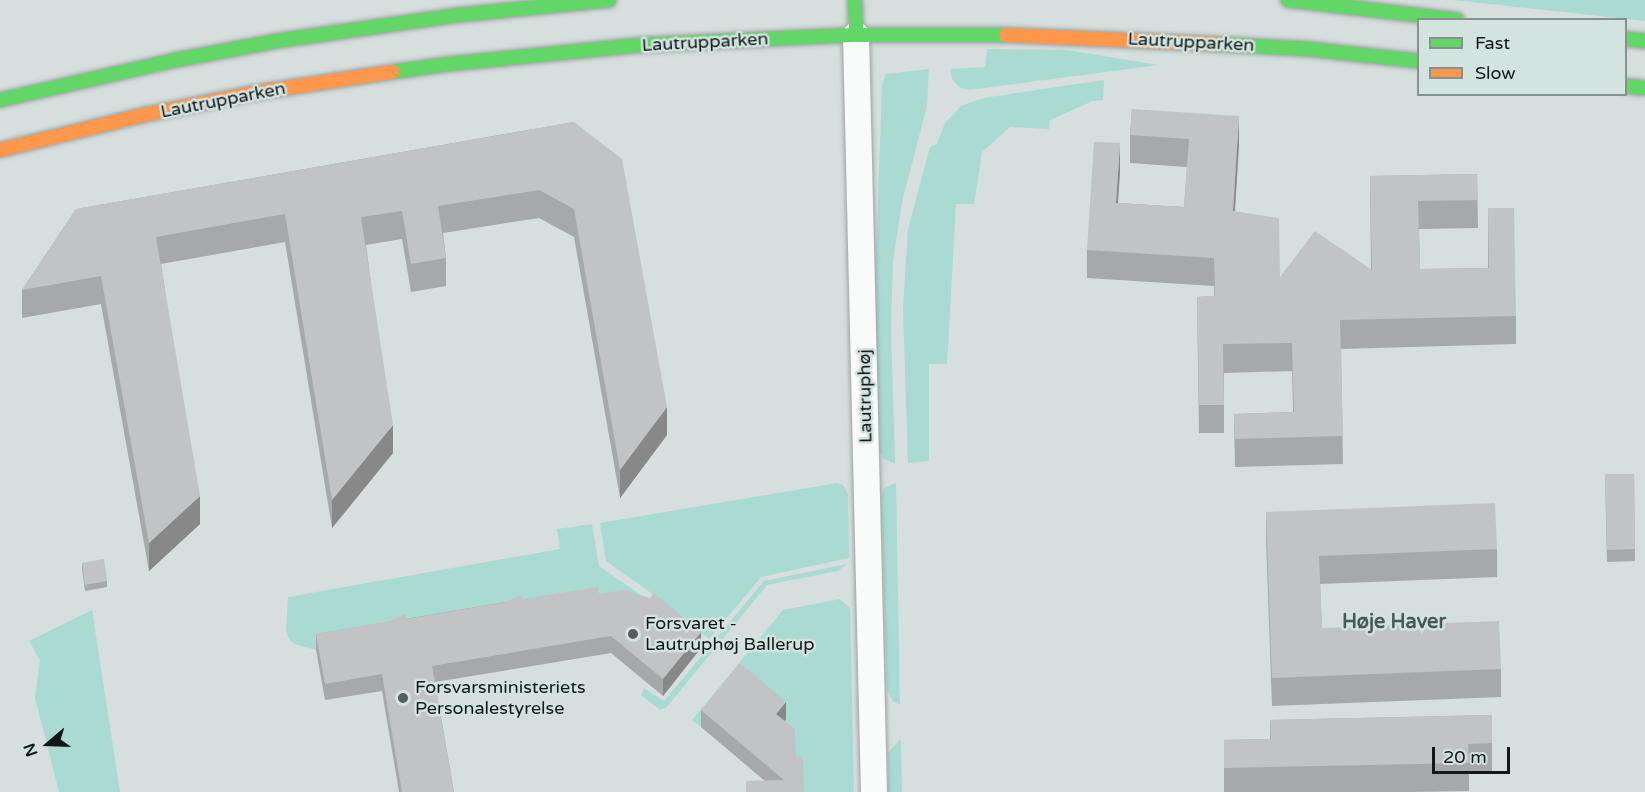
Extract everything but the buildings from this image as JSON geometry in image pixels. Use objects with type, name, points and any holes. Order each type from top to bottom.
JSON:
[{"type":"street","points":[[0,100],[158,64],[283,40],[459,15],[609,0]]},
{"type":"street","name":"Lautruphøj","points":[[855,0],[874,792]]},
{"type":"street","points":[[1288,0],[1439,18]]},
{"type":"street","name":"Lautrupparken","points":[[0,150],[148,114],[253,93],[449,64],[629,46],[856,35],[1060,35],[1296,48],[1417,61]]},
{"type":"street","points":[[1627,39],[1645,41]]},
{"type":"street","points":[[1627,86],[1645,88]]},
{"type":"shaded area","points":[[1453,0],[1645,0],[1645,21]]},
{"type":"shaded area","points":[[987,49],[1067,50],[1159,65],[969,90],[960,88],[952,79],[950,69],[985,67]]},
{"type":"shaded area","points":[[929,69],[927,106],[902,202],[893,261],[891,329],[895,464],[884,459],[879,450],[875,285],[882,85],[886,74]]},
{"type":"shaded area","points":[[1104,80],[1103,100],[1093,101],[1050,120],[1049,129],[1010,127],[982,152],[974,204],[956,204],[947,364],[929,364],[929,461],[908,463],[903,309],[908,229],[930,147],[937,144],[945,123],[961,106],[983,98]]},
{"type":"shaded area","points":[[837,483],[843,485],[848,494],[849,558],[761,577],[709,639],[606,561],[600,523]]},
{"type":"shaded area","points":[[896,483],[900,705],[893,701],[887,690],[881,497],[884,488]]},
{"type":"shaded area","points":[[592,524],[599,566],[641,595],[316,650],[294,644],[286,631],[288,597],[560,549],[557,529]]},
{"type":"shaded area","points":[[847,564],[838,571],[767,585],[666,708],[660,710],[641,695],[644,688],[664,701],[764,581]]},
{"type":"shaded area","points":[[840,599],[850,608],[854,792],[803,792],[739,680],[701,727],[692,720],[783,610]]},
{"type":"shaded area","points":[[92,610],[120,792],[59,792],[35,698],[40,660],[29,641]]},
{"type":"shaded area","points":[[901,738],[902,792],[888,792],[888,753]]},
{"type":"traffic: fast","points":[[0,100],[181,59],[283,40],[459,15],[609,0]]},
{"type":"traffic: fast","points":[[855,0],[856,35]]},
{"type":"traffic: fast","points":[[1288,0],[1440,18]]},
{"type":"traffic: fast","points":[[392,72],[640,45],[856,35],[1006,35]]},
{"type":"traffic: fast","points":[[1627,39],[1645,41]]},
{"type":"traffic: fast","points":[[1215,44],[1308,49],[1417,61]]},
{"type":"traffic: fast","points":[[1627,86],[1645,88]]},
{"type":"traffic: slow","points":[[1006,35],[1215,44]]},
{"type":"traffic: slow","points":[[0,150],[148,114],[253,93],[392,72]]},
{"type":"place","name":"Forsvaret - Lautruphøj Ballerup","points":[[633,634]]},
{"type":"place","name":"Forsvarsministeriets Personalestyrelse","points":[[403,698]]},
{"type":"district","name":"Høje Haver","points":[[1394,622]]}]
